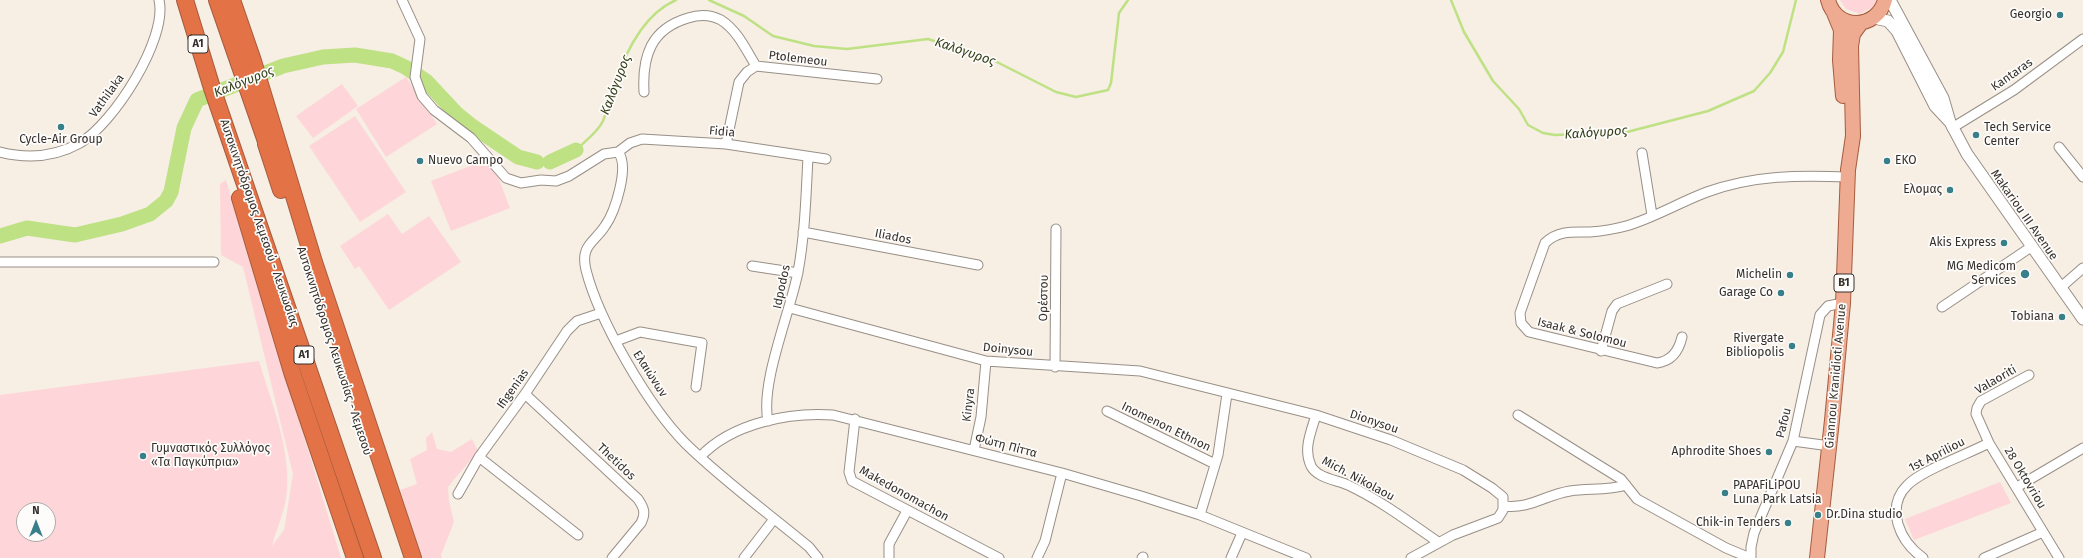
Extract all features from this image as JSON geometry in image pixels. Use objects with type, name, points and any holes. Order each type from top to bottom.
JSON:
[{"type":"highway","points":[[176,0],[194,66],[208,89]]},
{"type":"highway","name":"Αυτοκινητόδρομος Λεμεσού - Λευκωσίας","points":[[185,0],[208,89],[373,558]]},
{"type":"highway","name":"Αυτοκινητόδρομος Λευκωσίας - Λεμεσού","points":[[217,0],[403,558]]},
{"type":"highway","points":[[232,0],[253,61],[314,262],[413,558]]},
{"type":"highway","points":[[265,142],[314,262]]},
{"type":"highway","points":[[230,153],[292,372],[355,558]]},
{"type":"main road","name":"B1","points":[[1828,0],[1834,13]]},
{"type":"main road","name":"B1","points":[[1868,20],[1881,10],[1885,0]]},
{"type":"main road","points":[[1834,13],[1847,22],[1868,20]]},
{"type":"main road","name":"Giannou Kranidioti Avenue","points":[[1834,13],[1840,24],[1842,37],[1840,60],[1848,174]]},
{"type":"main road","name":"Giannou Kranidioti Avenue","points":[[1817,558],[1830,446],[1843,304],[1848,174],[1853,129],[1851,46],[1853,34],[1868,20]]},
{"type":"street","name":"Vathilaka","points":[[0,152],[28,157],[54,154],[80,142],[105,123],[130,87],[147,57],[156,32],[159,0]]},
{"type":"street","name":"Fidia","points":[[402,0],[420,39],[415,75],[418,89],[427,103],[471,138],[506,178],[517,183],[541,180],[556,181],[569,176],[604,154],[618,152],[630,143],[642,140],[726,144],[826,159]]},
{"type":"street","name":"Makariou III Avenue","points":[[1890,0],[1943,98],[1951,125]]},
{"type":"street","points":[[644,92],[644,66],[648,51],[656,38],[676,22],[698,15],[714,17],[727,25],[741,41],[756,66]]},
{"type":"street","name":"Makariou III Avenue","points":[[1868,20],[1885,20],[1897,31],[1935,106],[1951,125],[1974,166],[2083,319]]},
{"type":"street","name":"Kantaras","points":[[1951,125],[2014,90],[2083,39]]},
{"type":"street","name":"Ptolemeou","points":[[726,144],[739,82],[747,72],[756,66],[877,79]]},
{"type":"street","points":[[2059,147],[2083,177]]},
{"type":"street","name":"Ελαιώνων","points":[[618,152],[622,157],[624,164],[622,178],[611,216],[605,227],[588,245],[585,252],[586,270],[601,313],[629,364],[663,416],[685,443],[808,547],[818,558]]},
{"type":"street","points":[[1642,153],[1652,215]]},
{"type":"street","name":"Idpodos","points":[[768,421],[766,399],[798,272],[803,232],[808,157]]},
{"type":"street","name":"Isaak & Solomou","points":[[1682,337],[1675,353],[1661,362],[1653,362],[1533,334],[1521,323],[1521,308],[1543,246],[1552,236],[1559,233],[1618,228],[1708,192],[1758,178],[1795,175],[1848,174]]},
{"type":"street","name":"Ορέστου","points":[[1055,367],[1056,229]]},
{"type":"street","name":"Iliados","points":[[803,232],[978,265]]},
{"type":"street","points":[[1942,307],[2031,247]]},
{"type":"street","points":[[0,262],[214,262]]},
{"type":"street","points":[[752,266],[798,272]]},
{"type":"street","points":[[2060,288],[2083,268]]},
{"type":"street","points":[[1601,350],[1612,312],[1618,304],[1623,300],[1667,284]]},
{"type":"street","name":"Pafou","points":[[1518,415],[1609,470],[1621,479],[1637,499],[1726,548],[1751,558],[1752,540],[1792,441],[1820,315],[1828,306],[1843,304]]},
{"type":"street","name":"Doinysou","points":[[790,308],[986,361],[1140,372],[1227,394]]},
{"type":"street","name":"Ifigenias","points":[[458,494],[479,457],[525,394],[566,331],[577,321],[601,313]]},
{"type":"street","points":[[616,341],[640,332],[702,343],[696,387]]},
{"type":"street","name":"Kinyra","points":[[974,450],[981,417],[986,361]]},
{"type":"street","name":"Valaoriti","points":[[1976,408],[1981,401],[2029,375]]},
{"type":"street","name":"Thetidos","points":[[525,394],[638,499],[644,507],[644,517],[641,523],[612,558]]},
{"type":"street","points":[[1200,514],[1216,464],[1227,394]]},
{"type":"street","name":"Dionysou","points":[[1227,394],[1316,415],[1391,440],[1463,470],[1503,502]]},
{"type":"street","name":"28 Oktovriou","points":[[1976,408],[1977,416],[1989,443],[2059,558]]},
{"type":"street","name":"Inomenon Ethnon","points":[[1107,411],[1216,464]]},
{"type":"street","name":"Φώτη Πίττα","points":[[700,457],[707,449],[723,439],[768,421],[816,414],[855,419],[1062,473],[1200,514],[1242,533],[1306,558]]},
{"type":"street","name":"Mich. Nikolaou","points":[[1316,415],[1307,447],[1308,458],[1312,468],[1319,474],[1348,485],[1384,505],[1438,542]]},
{"type":"street","name":"Makedonomachon","points":[[855,419],[849,477],[859,485],[907,511],[999,558]]},
{"type":"street","points":[[1792,441],[1830,446]]},
{"type":"street","name":"1st Apriliou","points":[[1923,558],[1909,544],[1899,527],[1897,508],[1901,494],[1908,484],[1918,476],[1989,443]]},
{"type":"street","points":[[2017,487],[2083,448]]},
{"type":"street","points":[[479,457],[578,536]]},
{"type":"street","points":[[1037,558],[1045,541],[1062,473]]},
{"type":"street","points":[[1411,558],[1438,542],[1494,521],[1501,515],[1503,502],[1517,508],[1570,491],[1617,488],[1626,485]]},
{"type":"street","points":[[889,558],[890,544],[907,511]]},
{"type":"street","points":[[744,558],[774,519]]},
{"type":"street","points":[[1984,558],[2043,532]]},
{"type":"street","points":[[1231,558],[1242,533]]},
{"type":"shaded area","points":[[1840,0],[1877,0],[1873,7],[1860,14],[1846,9]]},
{"type":"shaded area","points":[[406,77],[437,124],[386,157],[356,109]]},
{"type":"shaded area","points":[[342,84],[358,106],[313,138],[296,116]]},
{"type":"shaded area","points":[[355,116],[406,192],[360,222],[309,146]]},
{"type":"shaded area","points":[[491,158],[510,208],[451,231],[431,181]]},
{"type":"shaded area","name":"Γυμναστικός Συλλόγος «Τα Παγκύπρια»","points":[[226,180],[341,558],[0,558],[0,395],[259,361],[280,429],[287,464],[286,499],[272,546],[284,530],[293,474],[243,267],[221,255],[220,184]]},
{"type":"shaded area","points":[[388,214],[402,234],[429,216],[461,262],[389,310],[359,266],[355,269],[340,246]]},
{"type":"shaded area","points":[[432,432],[437,449],[451,452],[472,439],[478,451],[448,487],[449,501],[454,522],[441,555],[442,558],[422,558],[400,490],[417,484],[410,459],[427,450],[426,438]]},
{"type":"shaded area","points":[[2000,482],[2011,503],[1914,540],[1905,519]]},
{"type":"waterway","name":"Καλόγυρος","points":[[576,150],[601,125],[618,73],[637,36],[654,15],[664,6],[676,0]]},
{"type":"waterway","name":"Καλόγυρος","points":[[709,0],[744,16],[773,36],[814,46],[847,49],[928,39],[991,59],[1056,92],[1076,97],[1108,90],[1111,83],[1119,13],[1128,0]]},
{"type":"waterway","name":"Καλόγυρος","points":[[1451,0],[1464,32],[1493,81],[1519,109],[1528,125],[1543,133],[1555,135],[1627,132],[1708,111],[1754,91],[1770,73],[1783,52],[1796,0]]},
{"type":"waterway","name":"Καλόγυρος","points":[[0,236],[27,228],[75,235],[122,224],[150,214],[166,201],[171,192],[184,128],[197,100],[283,66],[323,57],[355,55],[392,61],[405,67],[426,81],[456,113],[472,126],[518,157],[537,162]]},
{"type":"waterway","name":"Καλόγυρος","points":[[550,162],[576,150]]},
{"type":"place","name":"Georgio","points":[[2060,15]]},
{"type":"place","name":"Cycle-Air Group","points":[[61,127]]},
{"type":"place","name":"Tech Service Center","points":[[1976,135]]},
{"type":"place","name":"Nuevo Campo","points":[[420,161]]},
{"type":"place","name":"EKO","points":[[1887,161]]},
{"type":"place","name":"Ελομας","points":[[1950,190]]},
{"type":"place","name":"Akis Express","points":[[2004,243]]},
{"type":"place","name":"MG Medicom Services","points":[[2025,274]]},
{"type":"place","name":"Michelin","points":[[1790,275]]},
{"type":"place","name":"Garage Co","points":[[1781,293]]},
{"type":"place","name":"Tobiana","points":[[2062,317]]},
{"type":"place","name":"Rivergate Bibliopolis","points":[[1792,346]]},
{"type":"place","name":"Aphrodite Shoes","points":[[1769,452]]},
{"type":"place","name":"Γυμναστικός Συλλόγος «Τα Παγκύπρια»","points":[[143,456]]},
{"type":"place","name":"PAPAFiLiPOU Luna Park Latsia","points":[[1725,493]]},
{"type":"place","name":"Dr.Dina studio","points":[[1818,515]]},
{"type":"place","name":"Chik-in Tenders","points":[[1788,523]]}]
